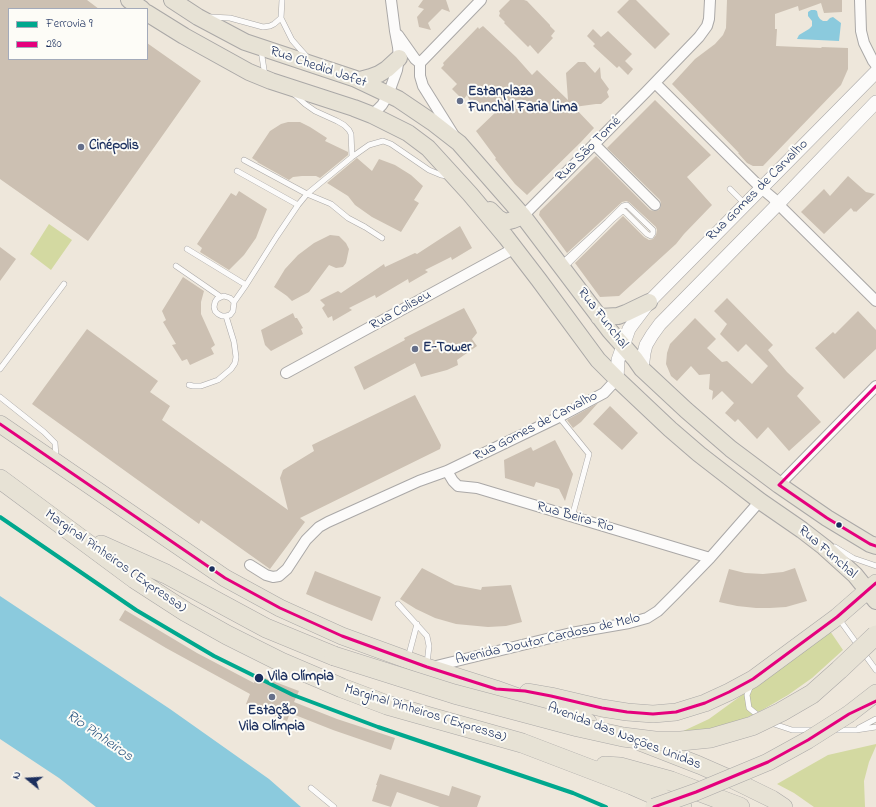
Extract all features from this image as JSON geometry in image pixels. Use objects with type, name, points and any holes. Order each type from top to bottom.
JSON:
[{"type":"highway","name":"Avenida das Nações Unidas","points":[[0,424],[225,578],[280,608],[342,636],[602,727],[699,765],[731,779],[784,807]]},
{"type":"highway","name":"Marginal Pinheiros (Expressa)","points":[[0,479],[135,579],[186,612],[227,635],[281,662],[387,705],[522,744],[580,764],[682,807]]},
{"type":"highway","points":[[73,533],[166,574],[266,628],[334,656],[454,694],[578,727],[623,737],[655,741],[681,741],[711,738],[752,726],[781,712],[812,694],[840,670],[876,635]]},
{"type":"highway","points":[[496,689],[525,691],[627,712],[653,714],[676,712],[705,703],[753,679],[873,592]]},
{"type":"highway","points":[[654,807],[696,792],[768,762],[808,740],[849,714],[876,693]]},
{"type":"highway","points":[[849,714],[876,701]]},
{"type":"highway","points":[[580,764],[620,766],[671,781],[740,807]]},
{"type":"main road","points":[[129,0],[141,8]]},
{"type":"main road","name":"Rua Chedid Jafet","points":[[172,0],[198,17],[245,42],[360,80],[398,100],[432,122],[459,143]]},
{"type":"main road","name":"Rua Chedid Jafet","points":[[148,14],[184,36],[249,72],[372,115],[408,133],[428,148]]},
{"type":"main road","points":[[360,80],[371,78],[380,74],[399,58]]},
{"type":"main road","name":"Rua Funchal","points":[[459,143],[523,216],[599,317],[642,369],[731,449],[779,485],[827,518],[870,544],[876,546]]},
{"type":"main road","name":"Rua Funchal","points":[[428,148],[470,194],[515,248],[598,360],[617,379],[694,449],[760,501],[802,530],[873,592]]},
{"type":"main road","points":[[470,194],[506,222],[523,216]]},
{"type":"main road","points":[[599,317],[626,314],[649,302]]},
{"type":"street","points":[[372,115],[382,105],[388,95],[397,70],[399,58],[391,0]]},
{"type":"street","points":[[395,31],[420,63],[481,0]]},
{"type":"street","name":"Rua São Tomé","points":[[523,216],[704,32],[709,19],[710,0]]},
{"type":"street","points":[[860,0],[861,30],[864,43],[876,65]]},
{"type":"street","name":"Rua Funchal","points":[[420,63],[420,76],[423,86],[459,143]]},
{"type":"street","name":"Rua Gomes de Carvalho","points":[[250,565],[266,575],[273,577],[279,576],[287,569],[306,540],[328,522],[419,481],[447,471],[604,393],[617,379],[618,360],[623,346],[632,326],[649,302],[876,72]]},
{"type":"street","points":[[655,83],[876,301]]},
{"type":"street","name":"Rua Gomes de Carvalho","points":[[642,369],[642,361],[646,345],[660,324],[876,102]]},
{"type":"street","points":[[594,144],[655,205]]},
{"type":"street","name":"Rua Coliseu","points":[[286,373],[515,248]]},
{"type":"street","points":[[779,485],[876,386]]},
{"type":"street","name":"Rua Beira-Rio","points":[[447,471],[452,482],[458,486],[476,488],[710,558]]},
{"type":"street","name":"Avenida Doutor Cardoso de Melo","points":[[428,667],[571,633],[629,623],[647,618],[658,611],[710,558],[760,501]]},
{"type":"lane","points":[[282,0],[281,18],[292,40],[318,66]]},
{"type":"lane","points":[[198,17],[230,18],[263,27],[274,24],[281,18]]},
{"type":"lane","points":[[261,48],[266,79]]},
{"type":"lane","points":[[284,85],[310,108],[340,123],[349,130],[351,134],[352,157]]},
{"type":"lane","points":[[234,302],[230,298],[224,296],[221,297],[215,302],[215,311],[222,316],[226,316],[234,311],[234,302],[298,205],[307,194],[369,145],[384,141],[391,144],[429,170],[441,175],[456,178]]},
{"type":"lane","points":[[244,160],[307,194],[331,204],[348,218],[382,238]]},
{"type":"lane","points":[[237,171],[298,205]]},
{"type":"lane","points":[[730,189],[745,204]]},
{"type":"lane","points":[[627,205],[653,230],[651,236],[647,234],[624,211],[621,212],[562,267],[623,206],[627,205]]},
{"type":"lane","points":[[187,249],[246,285]]},
{"type":"lane","points":[[176,266],[221,297]]},
{"type":"lane","points":[[0,369],[64,284]]},
{"type":"lane","points":[[189,385],[201,386],[218,380],[231,369],[235,363],[236,357],[234,342],[226,316]]},
{"type":"lane","points":[[0,397],[56,443],[57,462]]},
{"type":"lane","points":[[559,416],[589,454],[572,517]]},
{"type":"lane","points":[[802,530],[853,558],[876,566]]},
{"type":"lane","points":[[398,604],[427,636],[429,646],[428,667]]},
{"type":"lane","points":[[837,617],[876,670]]},
{"type":"lane","points":[[408,660],[417,624]]},
{"type":"lane","points":[[753,679],[747,695],[749,708],[759,717],[767,721],[792,730],[856,730],[876,727]]},
{"type":"lane","points":[[856,730],[876,719]]},
{"type":"lane","points":[[311,788],[334,807]]},
{"type":"green space","points":[[49,224],[72,240],[51,270],[30,254]]},
{"type":"green space","points":[[830,631],[843,650],[812,678],[788,695],[742,720],[710,729],[679,733],[709,719]]},
{"type":"green space","points":[[876,744],[864,781],[865,807],[814,807],[794,793],[777,784],[828,755]]},
{"type":"water","points":[[811,10],[817,11],[818,16],[823,21],[827,21],[833,17],[841,23],[839,41],[797,39],[799,35],[812,26],[812,21],[808,16],[808,12]]},
{"type":"water","name":"Rio Pinheiros","points":[[0,596],[170,709],[269,779],[301,807],[96,807],[59,778],[0,739]]},
{"type":"building","points":[[0,0],[87,0],[98,8],[8,8],[8,60],[148,60],[148,44],[201,81],[88,241],[0,179]]},
{"type":"building","points":[[423,0],[446,0],[450,12],[442,9],[428,23],[431,30],[419,27],[417,17],[424,9],[418,7]]},
{"type":"building","points":[[510,0],[527,1],[555,31],[551,36],[553,38],[538,54],[530,45],[528,47],[499,16],[499,11]]},
{"type":"building","points":[[629,0],[636,0],[670,34],[655,49],[617,12]]},
{"type":"building","points":[[727,0],[842,0],[842,12],[824,13],[821,3],[799,11],[798,6],[775,14],[775,29],[777,29],[776,46],[848,48],[848,69],[841,85],[763,166],[753,166],[747,163],[672,84],[695,59],[715,44],[723,35],[726,28]]},
{"type":"building","points":[[483,26],[516,57],[532,75],[537,70],[568,100],[566,73],[578,62],[585,62],[595,73],[600,67],[601,78],[609,89],[607,92],[609,97],[601,104],[574,107],[594,128],[527,195],[515,184],[495,159],[496,158],[476,131],[500,108],[477,109],[472,105],[467,95],[463,100],[452,89],[457,84],[441,68],[444,65],[443,63],[478,27],[479,29]]},
{"type":"building","points":[[593,29],[601,37],[608,31],[632,54],[625,61],[633,69],[628,75],[619,66],[617,68],[593,46],[595,44],[587,36]]},
{"type":"building","points":[[655,100],[711,155],[687,177],[712,205],[676,244],[619,296],[600,297],[575,263],[623,216],[649,240],[653,239],[656,235],[656,227],[629,202],[622,202],[567,253],[539,215],[540,211],[596,156],[650,210],[659,210],[661,206],[660,200],[607,148]]},
{"type":"building","points":[[288,122],[300,122],[310,127],[327,138],[325,141],[348,152],[348,155],[320,178],[316,176],[302,176],[293,177],[289,180],[252,158],[270,131],[281,124]]},
{"type":"building","points":[[357,158],[372,171],[379,159],[395,165],[411,175],[423,186],[414,200],[419,203],[401,232],[372,217],[355,205],[348,196],[327,183]]},
{"type":"building","points":[[848,176],[866,192],[875,194],[856,212],[854,212],[851,208],[824,234],[801,212],[824,189],[830,196]]},
{"type":"building","points":[[239,191],[267,209],[256,238],[244,255],[229,270],[200,252],[202,248],[197,244],[231,193],[236,196]]},
{"type":"building","points":[[460,226],[472,248],[452,260],[451,257],[425,270],[428,272],[409,283],[408,279],[376,298],[375,295],[349,308],[352,310],[333,321],[332,316],[328,318],[322,308],[325,305],[320,300],[338,291],[341,293],[384,264],[385,267],[415,253],[417,254]]},
{"type":"building","points":[[330,235],[339,236],[346,243],[349,249],[346,263],[343,267],[336,268],[329,265],[309,292],[292,301],[274,287],[285,269],[298,255],[314,243]]},
{"type":"building","points":[[0,247],[16,259],[0,281]]},
{"type":"building","points":[[183,277],[204,291],[201,302],[201,314],[215,345],[211,348],[214,354],[190,365],[187,359],[182,361],[172,345],[176,344],[163,322],[166,320],[162,311]]},
{"type":"building","points":[[727,298],[773,345],[768,350],[787,372],[804,388],[797,396],[821,422],[789,451],[768,427],[757,439],[738,419],[735,422],[725,413],[734,403],[722,391],[712,400],[713,391],[709,389],[710,374],[699,375],[691,366],[677,381],[671,376],[666,364],[670,344],[695,318],[716,339],[707,348],[722,362],[727,361],[752,384],[768,366],[746,344],[738,352],[720,334],[727,324],[714,311]]},
{"type":"building","name":"E-Tower","points":[[464,308],[476,330],[477,333],[472,339],[477,346],[457,360],[458,365],[447,370],[421,377],[415,363],[364,390],[354,367],[405,340],[404,338]]},
{"type":"building","points":[[858,311],[876,330],[876,349],[844,379],[815,348],[833,332],[835,334]]},
{"type":"building","points":[[293,313],[303,328],[301,329],[303,334],[271,351],[265,345],[261,330]]},
{"type":"building","points":[[87,329],[158,381],[150,392],[170,406],[162,420],[288,510],[280,478],[283,470],[314,451],[312,445],[415,395],[441,445],[440,449],[300,518],[305,522],[270,569],[201,520],[199,524],[32,404]]},
{"type":"building","points":[[598,403],[581,422],[573,428],[567,420]]},
{"type":"building","points":[[610,406],[638,433],[622,450],[593,424]]},
{"type":"building","points":[[555,440],[573,474],[565,501],[559,489],[536,482],[534,487],[505,478],[504,460],[531,447],[533,451]]},
{"type":"building","points":[[422,568],[455,585],[481,590],[482,587],[511,585],[522,622],[506,626],[488,627],[456,624],[435,618],[416,609],[400,599]]},
{"type":"building","points":[[795,568],[807,601],[786,607],[770,608],[737,606],[719,602],[729,569],[745,573],[763,574],[783,572]]},
{"type":"building","points":[[315,571],[381,597],[372,621],[306,594]]},
{"type":"building","points":[[125,610],[197,653],[254,683],[257,675],[299,691],[294,702],[337,719],[395,738],[391,750],[290,713],[287,721],[246,704],[250,694],[166,648],[119,620]]},
{"type":"building","points":[[380,774],[449,796],[452,786],[481,796],[477,807],[440,807],[397,792],[391,807],[372,801]]},
{"type":"rail line","name":"9","points":[[0,517],[136,610],[214,656],[293,695],[378,727],[573,793],[606,807]]},
{"type":"transit line","name":"280","points":[[876,386],[779,485],[827,518],[870,544],[876,546]]},
{"type":"transit line","name":"280","points":[[0,424],[225,578],[280,608],[342,636],[427,667],[496,689],[525,691],[627,712],[653,714],[676,712],[705,703],[753,679],[837,617],[876,583]]},
{"type":"transit line","name":"280","points":[[654,807],[696,792],[768,762],[808,740],[849,714],[876,701]]},
{"type":"place","name":"Estanplaza Funchal Faria Lima","points":[[460,101]]},
{"type":"place","name":"Cinépolis","points":[[81,147]]},
{"type":"place","name":"E-Tower","points":[[415,349]]},
{"type":"place","name":"Vila Olímpia","points":[[259,678]]},
{"type":"place","name":"Estação Vila Olímpia","points":[[272,697]]}]
